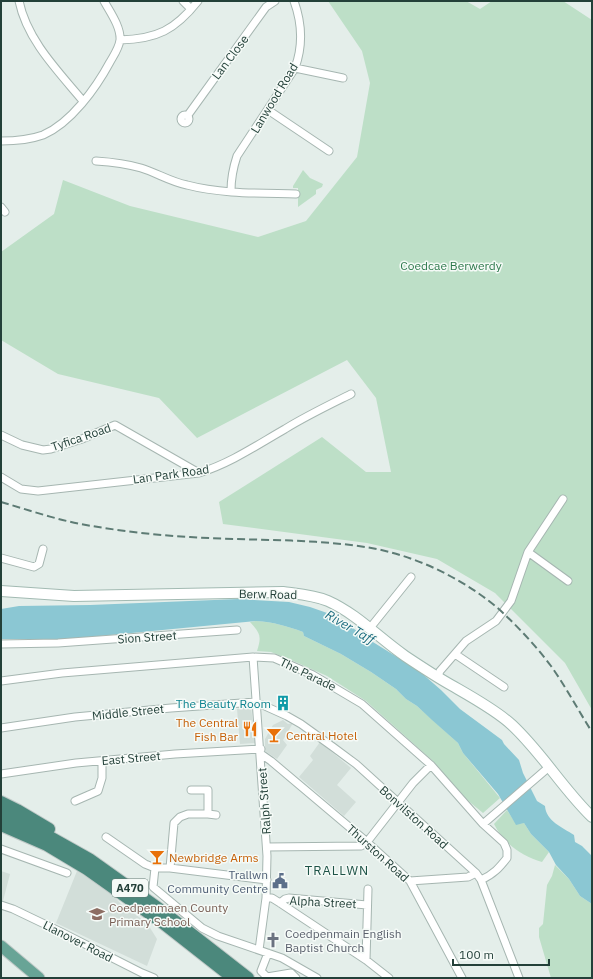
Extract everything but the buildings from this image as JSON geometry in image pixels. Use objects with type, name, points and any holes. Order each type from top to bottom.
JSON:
[{"type":"highway","points":[[1,802],[75,843],[89,859]]},
{"type":"highway","name":"A470","points":[[1,815],[48,836],[89,859],[162,911],[248,978]]},
{"type":"highway","name":"A470","points":[[1,825],[47,845],[113,887],[163,923],[233,978]]},
{"type":"highway","points":[[1,834],[26,843],[47,845]]},
{"type":"main road","name":"Berw Road","points":[[1,591],[74,596],[283,592],[307,595],[328,602],[370,628],[404,655],[438,676],[443,681],[476,700],[511,724],[526,739],[547,769],[592,817]]},
{"type":"main road","points":[[1,946],[39,978]]},
{"type":"street","points":[[19,1],[27,25],[44,54],[83,101]]},
{"type":"street","points":[[1,142],[21,141],[44,134],[63,122],[83,101],[103,75],[118,48],[120,40],[116,24],[104,1]]},
{"type":"street","points":[[183,1],[191,9]]},
{"type":"street","points":[[120,40],[148,38],[160,34],[171,28],[198,1]]},
{"type":"street","name":"Lan Close","points":[[188,115],[266,7],[274,1]]},
{"type":"street","name":"Lanwood Road","points":[[231,191],[231,180],[237,156],[295,68],[300,51],[301,40],[299,16],[294,1]]},
{"type":"street","points":[[295,68],[343,78]]},
{"type":"street","points":[[268,110],[329,150]]},
{"type":"street","points":[[96,161],[141,168],[186,185],[199,188],[296,194]]},
{"type":"street","name":"Lan Park Road","points":[[1,477],[21,489],[38,491],[199,473],[218,467],[286,428],[351,394]]},
{"type":"street","name":"Tyfica Road","points":[[1,435],[22,445],[40,450],[82,439],[115,425],[199,473]]},
{"type":"street","points":[[438,676],[440,671],[466,640],[496,621],[511,601],[528,552],[563,498]]},
{"type":"street","points":[[1,558],[34,567],[39,564],[43,549]]},
{"type":"street","points":[[528,552],[568,581]]},
{"type":"street","points":[[370,628],[411,576]]},
{"type":"street","name":"Sion Street","points":[[1,644],[58,643],[237,630]]},
{"type":"street","points":[[455,654],[504,687]]},
{"type":"street","name":"The Parade","points":[[1,681],[62,673],[253,657],[274,658],[314,675],[362,704],[431,765],[483,824],[504,843],[507,850],[507,858],[495,873],[481,880]]},
{"type":"street","name":"Ralph Street","points":[[253,657],[267,847],[266,898],[259,950]]},
{"type":"street","name":"Middle Street","points":[[1,728],[75,718],[171,708],[256,702]]},
{"type":"street","name":"Bonvilston Road","points":[[256,702],[287,716],[315,733],[356,764],[476,873],[481,880],[519,978]]},
{"type":"street","name":"East Street","points":[[1,774],[102,761],[261,751]]},
{"type":"street","name":"Thurston Road","points":[[261,751],[410,881],[462,978]]},
{"type":"street","points":[[75,801],[98,791],[102,778],[102,761]]},
{"type":"street","points":[[267,847],[361,846],[367,842],[413,784],[431,765]]},
{"type":"street","points":[[483,824],[547,769]]},
{"type":"street","points":[[191,790],[208,790],[208,814]]},
{"type":"street","points":[[170,868],[174,823],[180,817],[188,814],[216,815]]},
{"type":"street","points":[[106,837],[155,871],[170,868],[267,880]]},
{"type":"street","points":[[1,849],[67,873]]},
{"type":"street","points":[[155,871],[153,887],[202,928],[218,936],[282,958],[317,978]]},
{"type":"street","points":[[410,881],[468,877],[476,873]]},
{"type":"street","name":"Alpha Street","points":[[366,960],[368,889]]},
{"type":"street","points":[[266,898],[272,898],[366,960],[389,978]]},
{"type":"street","name":"Alpha Street","points":[[280,904],[285,899],[289,898],[367,905]]},
{"type":"street","name":"Llanover Road","points":[[1,905],[13,909],[154,978]]},
{"type":"street","points":[[268,953],[261,971],[267,977],[291,973],[296,978]]},
{"type":"shaded area","points":[[251,707],[255,743],[240,744],[237,709]]},
{"type":"shaded area","points":[[283,720],[288,724],[293,723],[283,740],[287,745],[277,759],[265,751],[265,739],[273,725]]},
{"type":"shaded area","points":[[320,742],[351,768],[337,785],[356,802],[344,816],[299,777],[313,760],[310,756]]},
{"type":"shaded area","points":[[1,871],[10,874],[3,901],[1,900]]},
{"type":"shaded area","name":"Coedpenmaen County Primary School","points":[[77,871],[109,891],[121,904],[147,923],[157,939],[147,966],[56,923]]},
{"type":"green space","name":"Coedcae Berwerdy","points":[[328,1],[466,1],[480,9],[492,1],[563,1],[592,20],[592,710],[565,663],[495,593],[437,559],[367,543],[223,524],[219,502],[322,437],[366,472],[391,472],[376,398],[347,360],[197,438],[159,398],[58,374],[1,340],[1,252],[54,214],[63,180],[130,206],[258,237],[306,221],[357,157],[370,83],[362,51]]},
{"type":"green space","points":[[303,170],[310,178],[323,184],[322,187],[316,190],[316,194],[298,207],[298,188],[293,188],[293,186]]},
{"type":"green space","points":[[250,622],[268,622],[303,632],[304,636],[341,654],[396,689],[458,743],[463,753],[500,798],[483,813],[466,799],[434,762],[366,701],[327,676],[271,652],[257,651],[260,638],[258,632]]},
{"type":"green space","points":[[507,810],[516,824],[524,823],[531,834],[549,852],[542,862],[521,853],[508,843],[498,831],[494,824]]},
{"type":"green space","points":[[555,865],[569,879],[580,896],[592,904],[592,978],[551,978],[539,937],[539,928],[543,924],[547,885],[552,876]]},
{"type":"water","name":"River Taff","points":[[239,599],[289,602],[330,614],[418,670],[460,709],[502,740],[519,760],[523,773],[537,801],[545,806],[551,820],[574,835],[575,842],[582,846],[592,856],[592,904],[580,896],[569,879],[556,865],[549,852],[531,834],[524,823],[516,825],[498,794],[463,753],[458,743],[396,689],[341,654],[304,636],[303,632],[268,622],[256,621],[69,639],[1,639],[1,609],[19,606],[90,605]]},
{"type":"railway","points":[[1,502],[43,515],[86,525],[112,529],[177,536],[343,544],[383,550],[420,562],[471,588],[487,599],[508,617],[551,666],[592,732]]},
{"type":"place","name":"The Beauty Room","points":[[283,703]]},
{"type":"place","name":"The Central Fish Bar","points":[[250,729]]},
{"type":"place","name":"Central Hotel","points":[[274,735]]},
{"type":"place","name":"Newbridge Arms","points":[[157,857]]},
{"type":"place","name":"Trallwn Community Centre","points":[[280,881]]},
{"type":"place","name":"Coedpenmaen County Primary School","points":[[97,914]]},
{"type":"place","name":"Coedpenmain English Baptist Church","points":[[273,940]]},
{"type":"district","name":"TRALLWN","points":[[337,870]]}]
